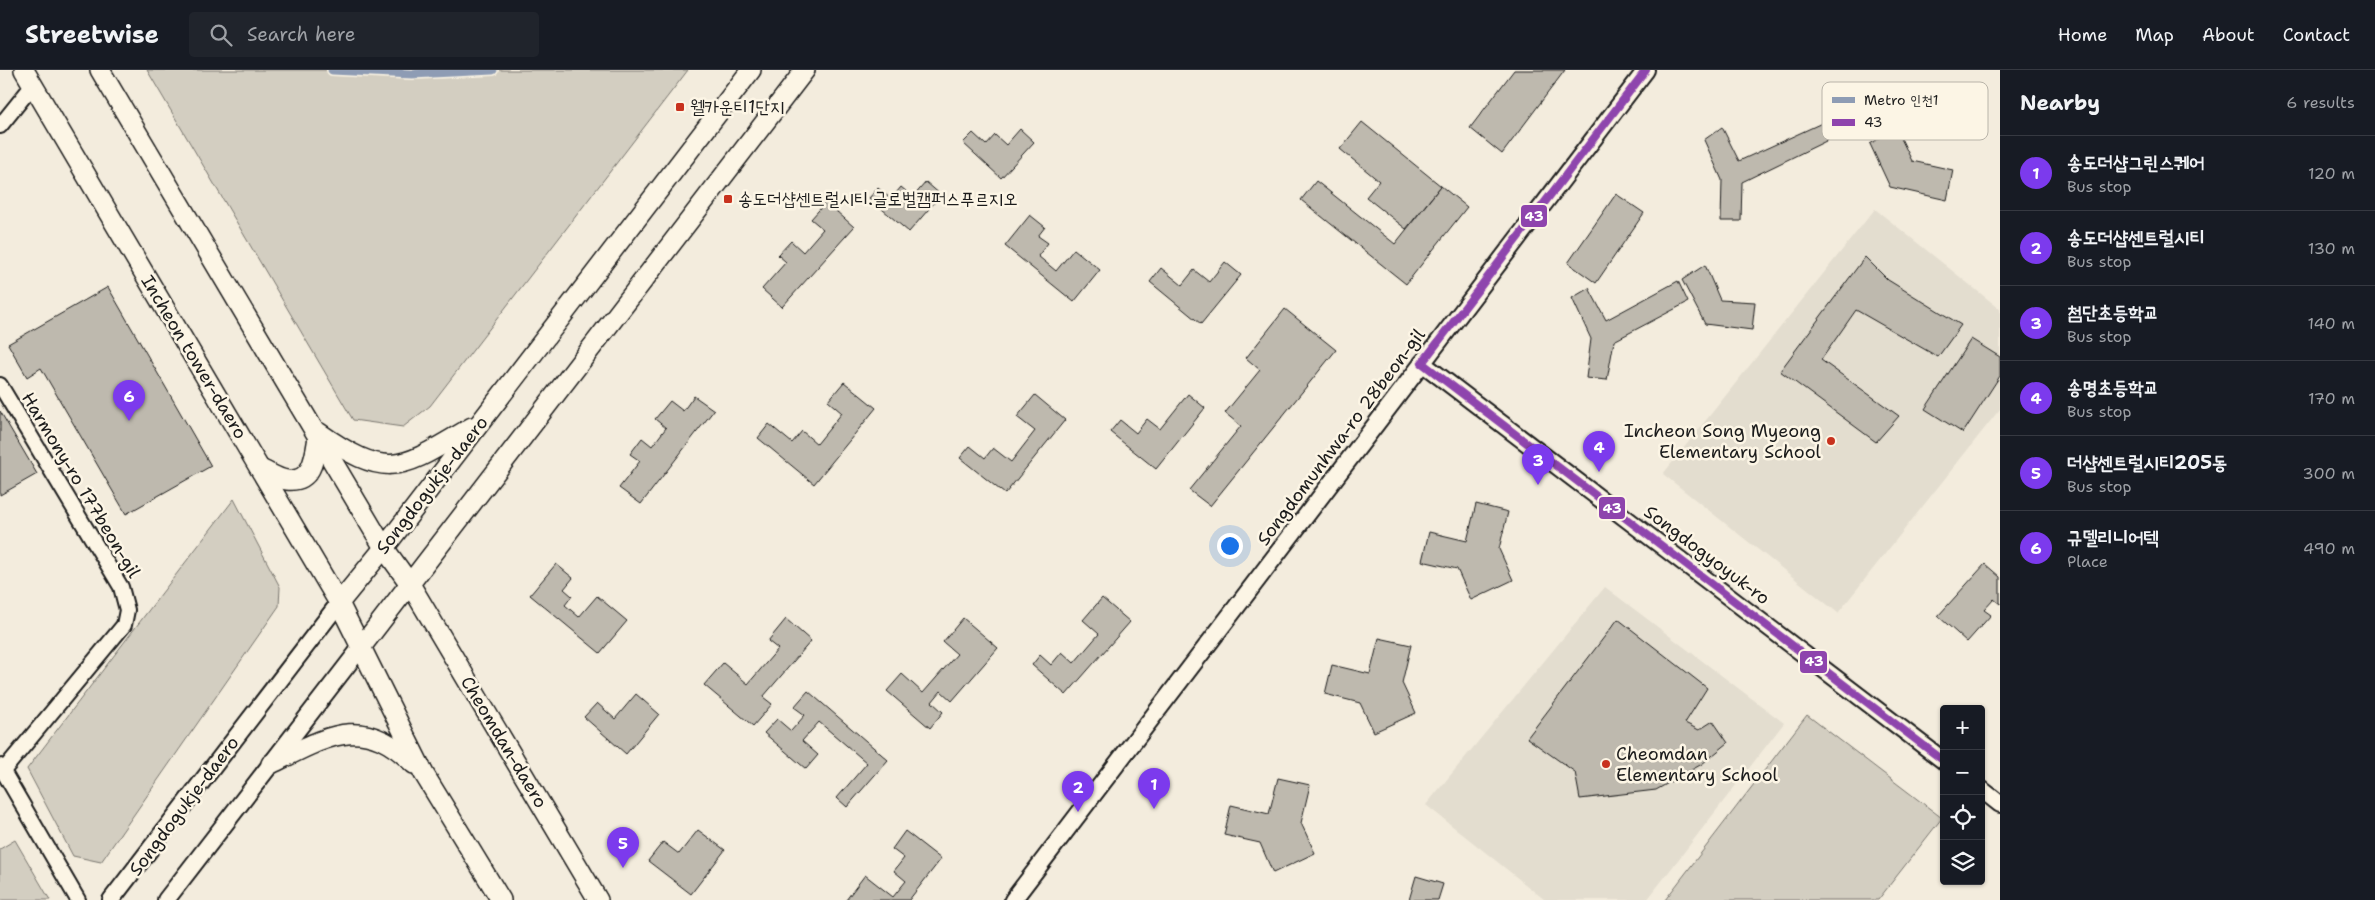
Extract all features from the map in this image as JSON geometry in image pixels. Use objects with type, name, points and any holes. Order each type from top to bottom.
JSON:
[{"type":"main road","points":[[100,70],[384,548],[410,584]]},
{"type":"main road","name":"Songdogukje-daero","points":[[340,603],[750,70]]},
{"type":"main road","points":[[501,900],[424,774],[362,646],[805,70]]},
{"type":"main road","name":"Incheon tower-daero","points":[[29,77],[340,603],[362,646]]},
{"type":"main road","points":[[316,433],[349,453],[373,463],[395,465],[415,460],[480,423]]},
{"type":"main road","points":[[260,469],[287,480],[303,477],[313,467],[316,433]]},
{"type":"main road","name":"Cheomdan-daero","points":[[410,584],[598,900]]},
{"type":"main road","points":[[271,764],[324,738],[353,733],[376,737],[398,748],[424,774]]},
{"type":"street","name":"Songdomunhwa-ro 28beon-gil","points":[[1013,900],[1646,70]]},
{"type":"street","points":[[0,126],[29,77]]},
{"type":"street","name":"Songdogyoyuk-ro","points":[[1422,363],[1940,758]]},
{"type":"street","name":"Harmony-ro 177beon-gil","points":[[0,385],[122,587],[127,610],[124,625],[2,769]]},
{"type":"street","name":"Songdogukje-daero","points":[[111,900],[340,603]]},
{"type":"street","points":[[166,900],[362,646]]},
{"type":"street","points":[[2,769],[78,900]]},
{"type":"street","points":[[1985,792],[2000,804]]},
{"type":"shaded area","points":[[147,70],[688,70],[430,406],[403,427],[353,420]]},
{"type":"shaded area","name":"Incheon Song Myeong Elementary School","points":[[1875,209],[2000,309],[2000,409],[1838,613],[1663,474]]},
{"type":"shaded area","points":[[234,499],[280,587],[279,606],[101,862],[73,856],[27,769]]},
{"type":"shaded area","name":"Cheomdan Elementary School","points":[[1605,587],[1784,723],[1647,900],[1545,900],[1426,805]]},
{"type":"shaded area","points":[[1807,715],[1940,816],[1940,821],[1878,900],[1665,900]]},
{"type":"shaded area","points":[[15,840],[50,900],[0,900],[0,849]]},
{"type":"building","points":[[1514,70],[1565,70],[1502,154],[1470,128]]},
{"type":"building","points":[[1362,122],[1441,186],[1406,229],[1366,197],[1379,181],[1340,149]]},
{"type":"building","points":[[1822,123],[1822,140],[1826,141],[1742,182],[1741,221],[1721,221],[1722,180],[1704,140],[1722,127],[1739,161]]},
{"type":"building","points":[[1020,129],[1034,142],[1001,178],[963,143],[973,133],[986,145],[995,135],[1006,145]]},
{"type":"building","points":[[1876,140],[1902,140],[1912,161],[1953,170],[1947,200],[1890,187],[1870,144]]},
{"type":"building","points":[[1316,181],[1395,244],[1441,186],[1467,207],[1406,284],[1301,200]]},
{"type":"building","points":[[926,182],[941,195],[909,232],[869,198],[878,188],[891,199],[901,187],[913,197]]},
{"type":"building","points":[[1616,194],[1644,213],[1596,283],[1568,263]]},
{"type":"building","points":[[826,202],[854,227],[782,307],[762,289],[786,262],[778,255],[791,241],[803,252],[823,229],[811,219]]},
{"type":"building","points":[[1030,215],[1045,227],[1038,236],[1048,243],[1038,256],[1056,271],[1074,249],[1100,270],[1074,302],[1005,246]]},
{"type":"building","points":[[1865,257],[1888,280],[1961,325],[1938,357],[1856,310],[1821,360],[1899,416],[1876,442],[1780,371]]},
{"type":"building","points":[[1225,262],[1241,275],[1201,324],[1150,282],[1161,268],[1182,285],[1194,270],[1209,282]]},
{"type":"building","points":[[1705,265],[1720,300],[1755,302],[1752,330],[1705,324],[1682,280]]},
{"type":"building","points":[[1678,281],[1688,302],[1614,341],[1607,380],[1586,378],[1591,339],[1572,298],[1589,288],[1606,320]]},
{"type":"building","points":[[108,287],[211,466],[126,514],[41,368],[27,377],[8,344]]},
{"type":"building","points":[[1285,309],[1336,350],[1210,506],[1189,490],[1241,426],[1225,413],[1260,370],[1246,358]]},
{"type":"building","points":[[1971,339],[2000,357],[2000,376],[1963,433],[1925,409]]},
{"type":"building","points":[[844,382],[876,408],[814,484],[758,438],[769,424],[792,443],[802,431],[817,444],[842,413],[828,401]]},
{"type":"building","points":[[1188,394],[1205,408],[1156,469],[1110,432],[1120,420],[1136,433],[1147,419],[1160,429]]},
{"type":"building","points":[[1035,395],[1065,420],[1005,494],[960,458],[970,446],[985,458],[993,448],[1011,462],[1035,431],[1017,417]]},
{"type":"building","points":[[694,396],[714,410],[641,504],[619,488],[640,461],[630,454],[642,438],[652,446],[666,428],[655,419],[670,401],[683,411]]},
{"type":"building","points":[[0,411],[37,474],[0,495]]},
{"type":"building","points":[[1476,504],[1508,512],[1499,549],[1513,580],[1471,600],[1457,569],[1422,561],[1429,532],[1467,541]]},
{"type":"building","points":[[556,564],[573,578],[564,589],[572,596],[565,605],[579,617],[597,596],[627,621],[600,653],[530,595]]},
{"type":"building","points":[[1985,564],[2000,577],[2000,604],[1994,599],[1984,610],[1991,615],[1967,642],[1938,616]]},
{"type":"building","points":[[1102,598],[1130,622],[1066,695],[1032,665],[1040,655],[1051,665],[1062,652],[1074,663],[1099,634],[1083,620]]},
{"type":"building","points":[[963,618],[998,648],[952,701],[941,691],[932,702],[943,712],[930,728],[887,691],[902,674],[923,693],[957,654],[943,642]]},
{"type":"building","points":[[786,619],[811,641],[763,697],[772,704],[753,726],[704,685],[723,663],[748,684],[778,649],[768,641]]},
{"type":"building","points":[[1618,619],[1707,688],[1685,723],[1699,730],[1713,721],[1728,743],[1702,764],[1656,790],[1580,799],[1575,772],[1527,738]]},
{"type":"building","points":[[1379,638],[1411,645],[1402,683],[1416,713],[1374,732],[1360,703],[1325,694],[1332,665],[1370,674]]},
{"type":"building","points":[[808,691],[888,760],[847,807],[837,798],[867,763],[819,722],[802,741],[818,755],[806,769],[764,733],[777,719],[791,731],[805,715],[794,707]]},
{"type":"building","points":[[636,694],[659,714],[626,754],[584,717],[597,703],[615,719]]},
{"type":"building","points":[[1278,778],[1310,785],[1301,823],[1315,853],[1273,873],[1260,843],[1224,835],[1231,805],[1269,814]]},
{"type":"building","points":[[698,830],[725,850],[691,894],[648,861],[663,842],[679,854]]},
{"type":"building","points":[[905,831],[941,859],[909,900],[846,900],[865,875],[893,897],[906,881],[894,871],[904,858],[892,849]]},
{"type":"building","points":[[1416,876],[1443,884],[1438,900],[1409,900]]},
{"type":"metro line","name":"인천1","points":[[332,70],[412,74],[493,70]]},
{"type":"transit line","name":"43","points":[[1422,363],[1646,70]]},
{"type":"transit line","name":"43","points":[[1422,363],[1940,758]]},
{"type":"place","name":"웰카운티1단지","points":[[680,107]]},
{"type":"place","name":"송도더샵센트럴시티.글로벌캠퍼스푸르지오","points":[[728,199]]},
{"type":"place","name":"규델리니어텍","points":[[129,421]]},
{"type":"place","name":"Incheon Song Myeong Elementary School","points":[[1831,441]]},
{"type":"place","name":"송명초등학교","points":[[1599,472]]},
{"type":"place","name":"첨단초등학교","points":[[1538,485]]},
{"type":"place","name":"Cheomdan Elementary School","points":[[1606,764]]},
{"type":"place","name":"송도더샵그린스퀘어","points":[[1154,809]]},
{"type":"place","name":"송도더샵센트럴시티","points":[[1078,812]]},
{"type":"place","name":"더샵센트럴시티205동","points":[[623,868]]}]
